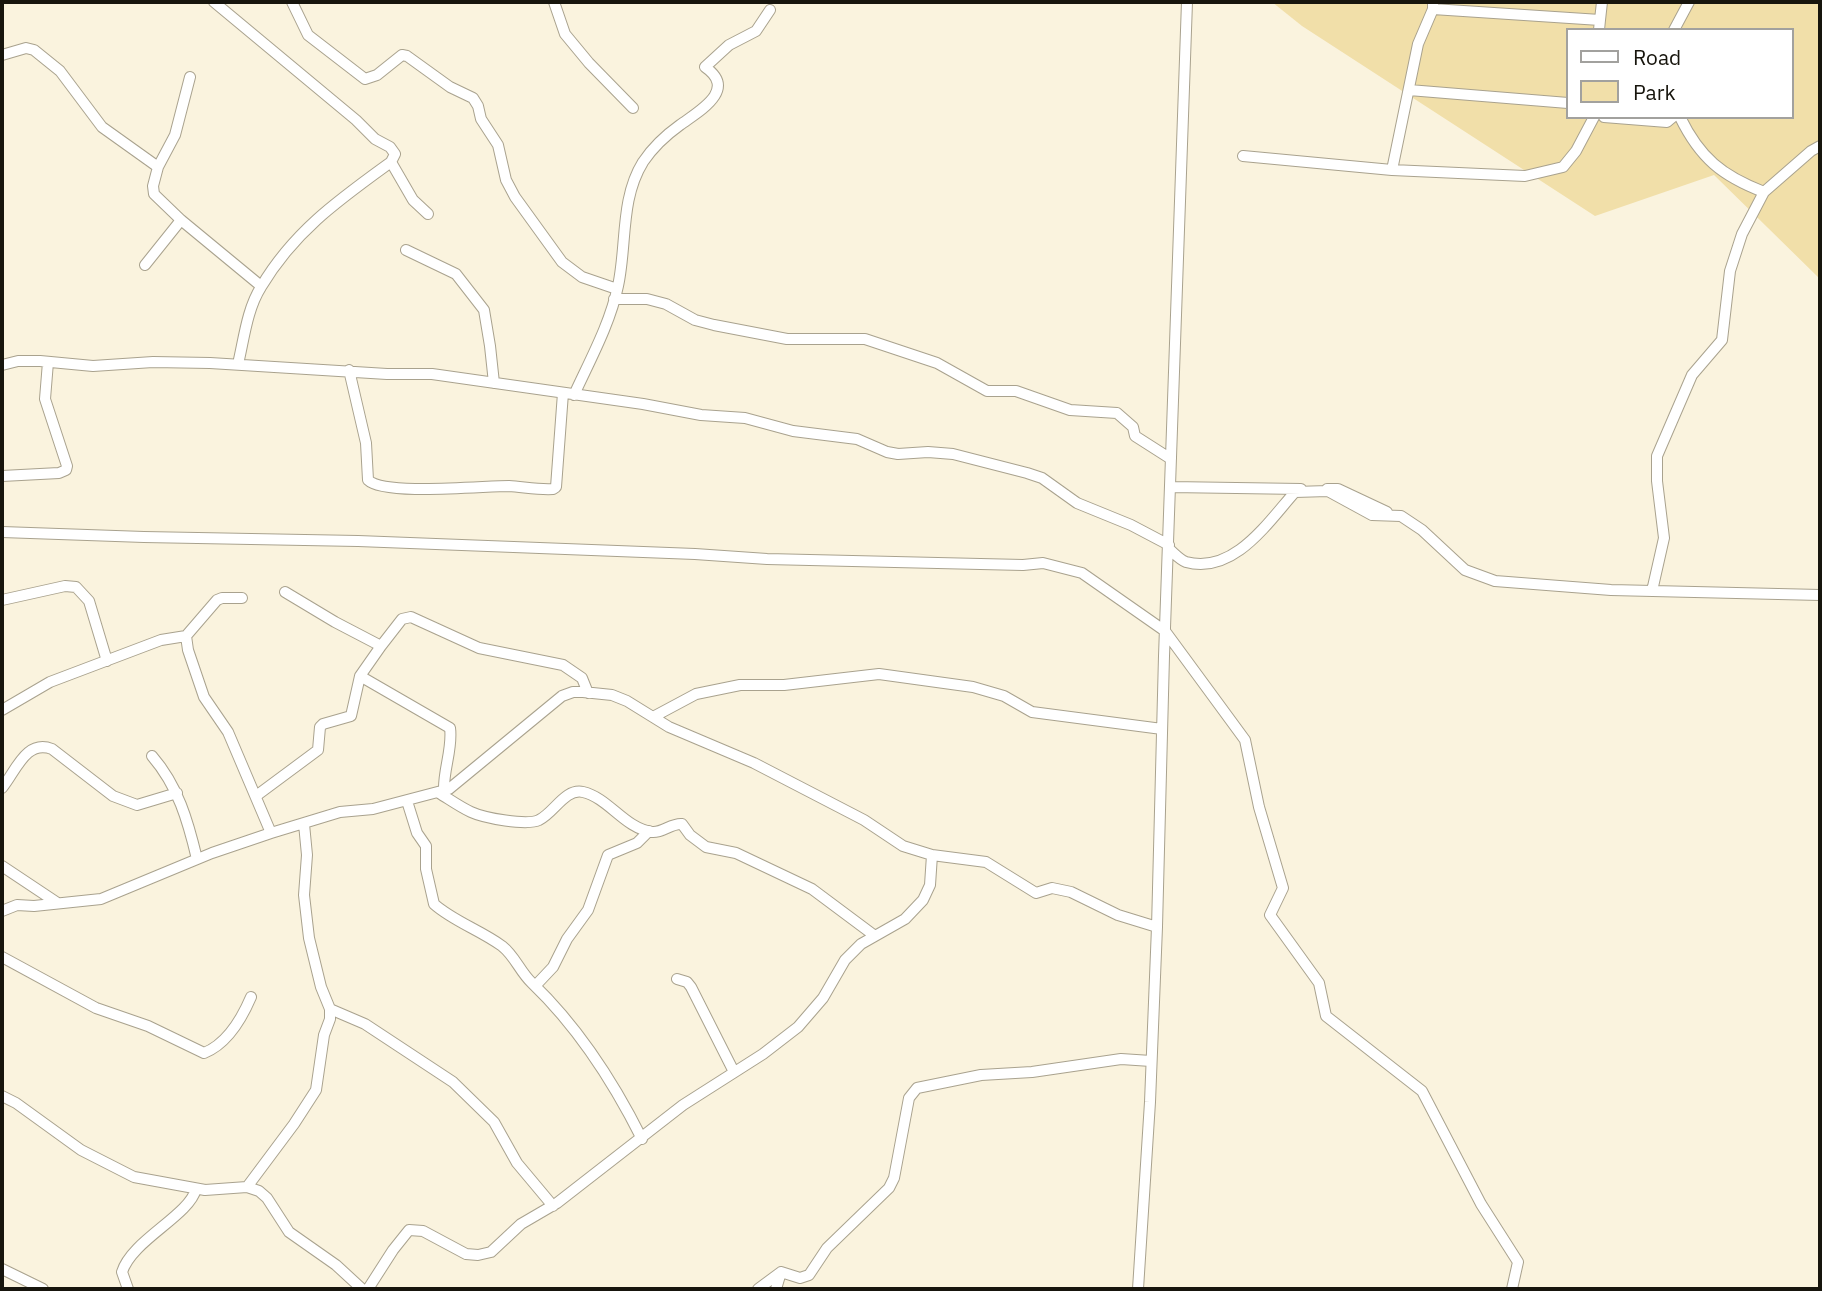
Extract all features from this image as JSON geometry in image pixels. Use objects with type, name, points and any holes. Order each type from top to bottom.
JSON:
[{"type":"street","points":[[214,2],[356,120],[375,139],[390,147],[395,154],[391,162],[299,234],[261,286],[238,364]]},
{"type":"street","points":[[292,2],[308,35],[365,79],[377,75],[402,55],[407,55],[450,87],[473,98],[481,119],[502,154],[506,180],[546,243],[574,272],[616,294],[666,304],[695,320],[787,339],[865,339],[919,355],[967,378],[987,391],[1016,391],[1070,410],[1117,413],[1133,427],[1135,436],[1171,459]]},
{"type":"street","points":[[554,2],[565,34],[633,108]]},
{"type":"street","points":[[1138,1289],[1152,1061],[1187,2]]},
{"type":"street","points":[[1392,170],[1418,44],[1433,5],[1600,25],[1602,2]]},
{"type":"street","points":[[1675,28],[1689,2]]},
{"type":"street","points":[[574,395],[599,341],[616,294],[630,192],[636,174],[651,150],[680,125],[704,110],[713,98],[718,87],[714,73],[705,67],[729,45],[756,31],[770,10]]},
{"type":"street","points":[[2,55],[26,48],[34,50],[60,71],[102,127],[158,167]]},
{"type":"street","points":[[190,77],[175,135],[158,167],[153,186],[154,194],[181,220],[261,286]]},
{"type":"street","points":[[1409,90],[1566,103]]},
{"type":"street","points":[[1243,156],[1392,170],[1525,176],[1563,167],[1576,151],[1593,119]]},
{"type":"street","points":[[1629,119],[1667,122],[1671,119]]},
{"type":"street","points":[[1681,119],[1692,142],[1712,162],[1735,181],[1764,192]]},
{"type":"street","points":[[1652,591],[1664,538],[1657,481],[1657,456],[1692,375],[1722,340],[1730,271],[1742,234],[1764,192],[1820,146]]},
{"type":"street","points":[[391,162],[413,200],[428,214]]},
{"type":"street","points":[[145,265],[181,220]]},
{"type":"street","points":[[407,250],[456,274],[484,310],[494,383]]},
{"type":"street","points":[[2,366],[18,361],[93,366],[153,362],[432,374],[701,415],[745,418],[793,431],[842,436],[887,452],[953,454],[1027,473],[1042,478],[1077,503],[1131,525],[1169,547],[1184,562],[1204,563],[1231,557],[1265,527],[1295,492],[1328,491],[1372,515],[1391,514]]},
{"type":"street","points":[[2,476],[59,473],[67,466],[45,399],[48,362]]},
{"type":"street","points":[[349,370],[366,443],[368,480],[379,485],[426,490],[507,486],[553,489],[556,486],[563,393]]},
{"type":"street","points":[[1171,487],[1338,489],[1411,521],[1459,565],[1476,576],[1495,581],[1652,591],[1820,595]]},
{"type":"street","points":[[2,531],[358,541],[766,559],[1023,565],[1043,563],[1082,573],[1165,631],[1245,740],[1259,807],[1283,888],[1270,915],[1319,983],[1326,1016],[1422,1091],[1481,1204],[1518,1262],[1512,1289]]},
{"type":"street","points":[[2,600],[65,586],[76,587],[89,601],[107,661]]},
{"type":"street","points":[[285,592],[381,646]]},
{"type":"street","points":[[2,710],[50,682],[161,640],[186,636],[218,600],[242,598]]},
{"type":"street","points":[[256,796],[318,750],[320,727],[323,724],[351,716],[360,676],[402,619],[411,618],[479,648],[563,665],[582,678],[588,693]]},
{"type":"street","points":[[186,636],[204,697],[228,732],[271,833]]},
{"type":"street","points":[[653,717],[696,694],[740,685],[784,685],[879,674],[973,687],[1004,696],[1032,712],[1162,729]]},
{"type":"street","points":[[360,676],[450,728],[441,792]]},
{"type":"street","points":[[2,911],[17,905],[34,906],[101,899],[197,859],[271,833],[340,812],[373,809],[441,792],[457,785],[562,696],[573,692],[612,695],[627,701],[669,727],[764,768],[863,820],[903,846],[932,855],[986,862],[1036,893],[1052,888],[1071,892],[1118,915],[1157,927]]},
{"type":"street","points":[[2,788],[26,753],[35,747],[41,747],[52,749],[113,796],[130,803],[137,805],[177,793]]},
{"type":"street","points":[[152,756],[164,769],[177,793],[197,859]]},
{"type":"street","points":[[441,792],[472,813],[490,818],[533,822],[548,814],[569,795],[583,792],[634,825],[649,831],[656,832],[682,824],[690,835],[706,848],[726,850],[812,889],[875,936]]},
{"type":"street","points":[[408,801],[417,833],[426,846],[426,869],[434,904],[500,945],[536,985],[571,1025],[604,1070],[642,1139]]},
{"type":"street","points":[[247,1187],[316,1090],[324,1035],[330,1019],[330,1009],[321,987],[309,938],[304,895],[307,855],[303,824]]},
{"type":"street","points":[[536,985],[554,967],[567,939],[588,910],[608,855],[637,843],[649,831]]},
{"type":"street","points":[[368,1289],[409,1230],[423,1231],[466,1254],[491,1252],[521,1224],[553,1206],[683,1105],[797,1027],[823,998],[845,960],[861,944],[905,919],[923,900],[930,885],[932,855]]},
{"type":"street","points":[[2,866],[56,902]]},
{"type":"street","points":[[2,957],[96,1008],[148,1026],[204,1053],[217,1046],[233,1028],[251,997]]},
{"type":"street","points":[[677,979],[687,982],[691,987],[734,1072]]},
{"type":"street","points":[[330,1009],[365,1024],[453,1082],[494,1122],[517,1163],[553,1206]]},
{"type":"street","points":[[781,1272],[800,1278],[809,1275],[827,1248],[889,1188],[894,1178],[909,1098],[917,1088],[981,1074],[1032,1072],[1121,1059],[1152,1061]]},
{"type":"street","points":[[2,1096],[16,1103],[81,1150],[134,1177],[196,1189],[247,1187],[259,1191],[268,1198],[289,1232],[336,1265],[362,1289]]},
{"type":"street","points":[[128,1289],[122,1272],[127,1261],[159,1227],[188,1204],[196,1189]]},
{"type":"street","points":[[2,1269],[43,1289]]},
{"type":"street","points":[[758,1289],[781,1272]]},
{"type":"street","points":[[776,1289],[781,1272]]},
{"type":"green space","points":[[1272,2],[1820,2],[1820,279],[1714,175],[1595,216],[1302,26]]}]
